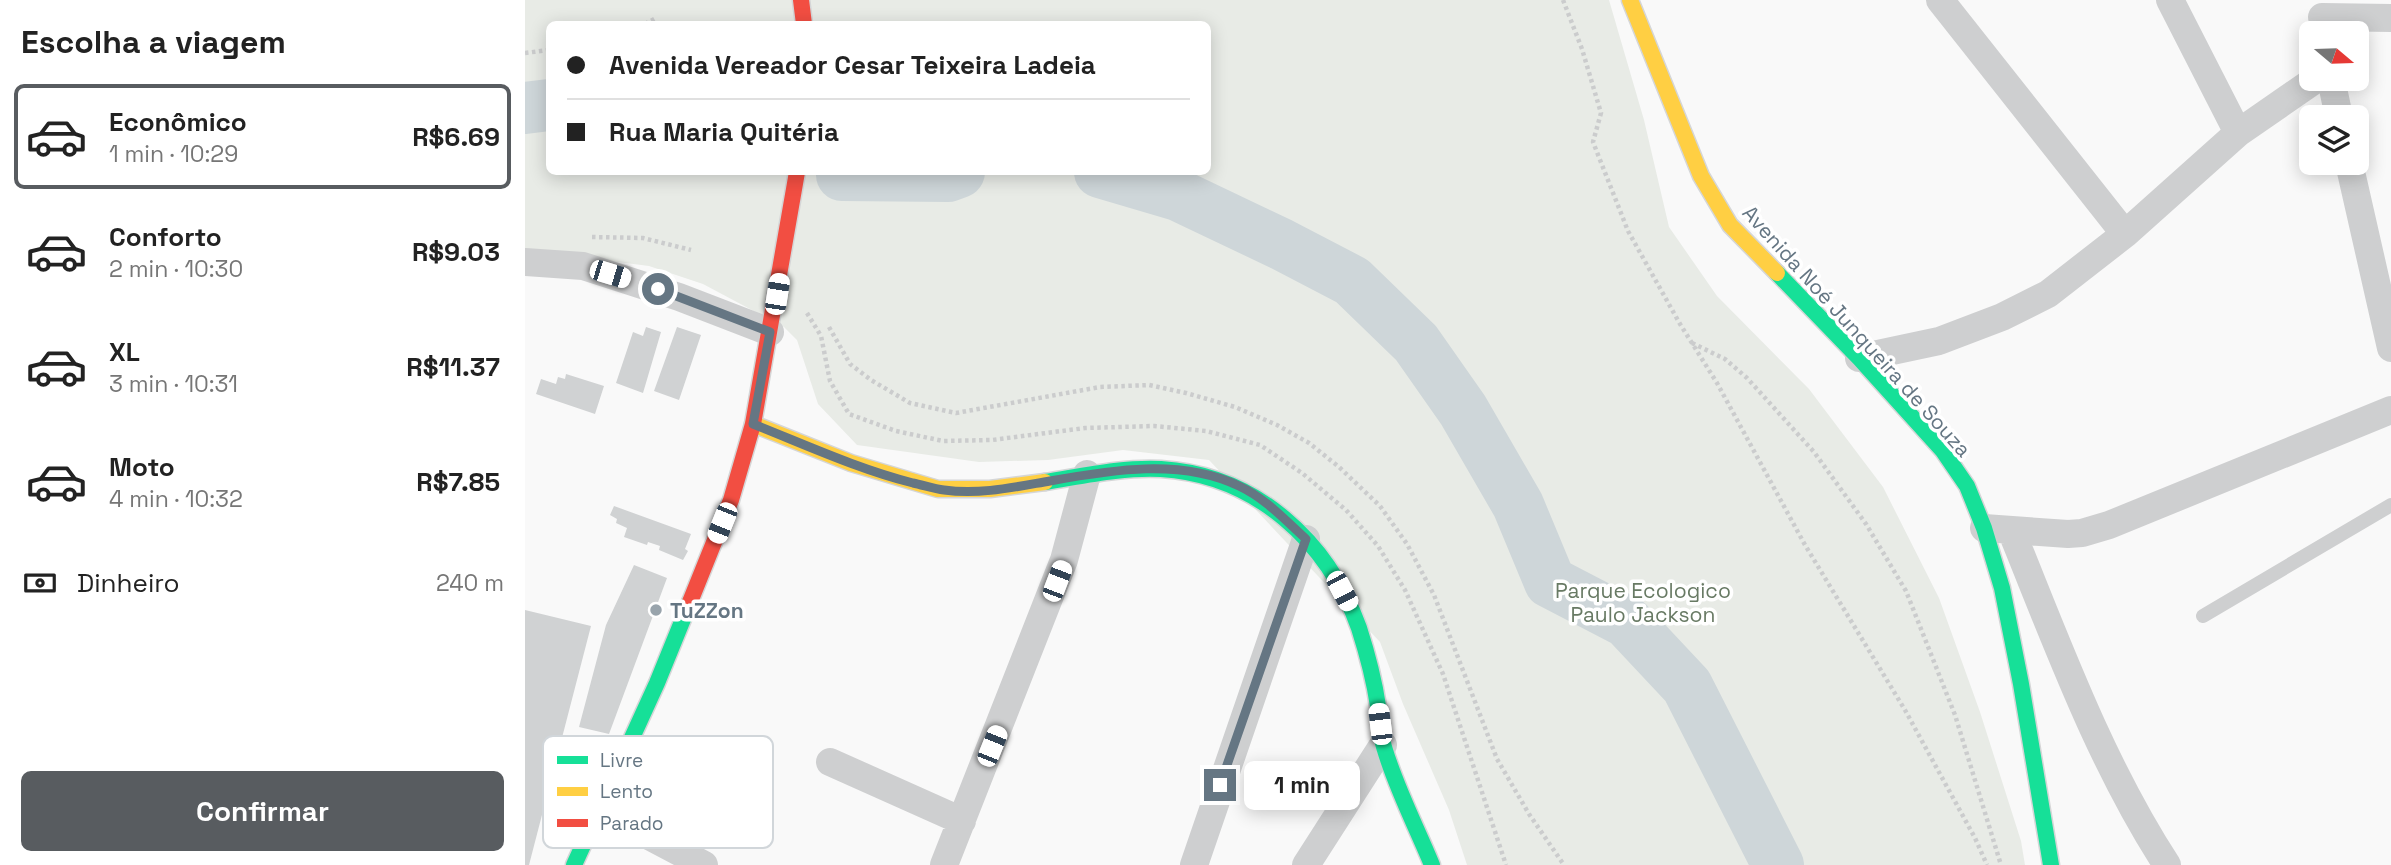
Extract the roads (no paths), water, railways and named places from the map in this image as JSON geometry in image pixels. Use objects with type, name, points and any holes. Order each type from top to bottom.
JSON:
[{"type":"street","points":[[801,0],[804,21]]},
{"type":"street","name":"Avenida Noé Junqueira de Souza","points":[[1630,0],[1700,176],[1730,225],[1859,358],[1943,451],[1997,529],[2002,588],[2051,865]]},
{"type":"street","points":[[1940,0],[2125,234]]},
{"type":"street","points":[[2170,0],[2238,133]]},
{"type":"street","points":[[2322,17],[2391,18]]},
{"type":"street","points":[[1859,358],[1939,341],[2001,317],[2048,294],[2125,234],[2238,133],[2299,91]]},
{"type":"street","points":[[633,736],[731,500],[753,424],[796,175]]},
{"type":"street","points":[[2352,175],[2390,343]]},
{"type":"street","points":[[525,262],[583,266],[679,297],[770,332]]},
{"type":"street","points":[[2167,865],[2148,836],[2103,748],[1997,529],[2075,533],[2109,525],[2391,410]]},
{"type":"street","points":[[753,424],[884,475],[944,490],[997,491],[1087,474],[1146,469],[1182,470],[1210,475],[1240,486],[1266,503],[1306,539],[1334,577],[1350,605],[1366,651],[1383,745],[1432,865]]},
{"type":"street","points":[[944,865],[1064,560],[1087,474]]},
{"type":"street","points":[[1194,865],[1306,539]]},
{"type":"street","points":[[1306,865],[1383,745]]},
{"type":"street","points":[[830,762],[962,821]]},
{"type":"street","points":[[574,865],[582,848]]},
{"type":"street","points":[[671,848],[703,865]]},
{"type":"lane","points":[[2203,616],[2391,505]]},
{"type":"waterway","points":[[525,108],[546,105]]},
{"type":"waterway","points":[[842,175],[951,175]]},
{"type":"waterway","points":[[1110,175],[1178,195],[1352,281],[1416,343],[1463,410],[1518,505],[1550,582],[1627,622],[1687,686],[1778,865]]},
{"type":"place","name":"TuZZon","points":[[656,610]]},
{"type":"park label","name":"Parque Ecologico Paulo Jackson","points":[[1643,602]]}]
